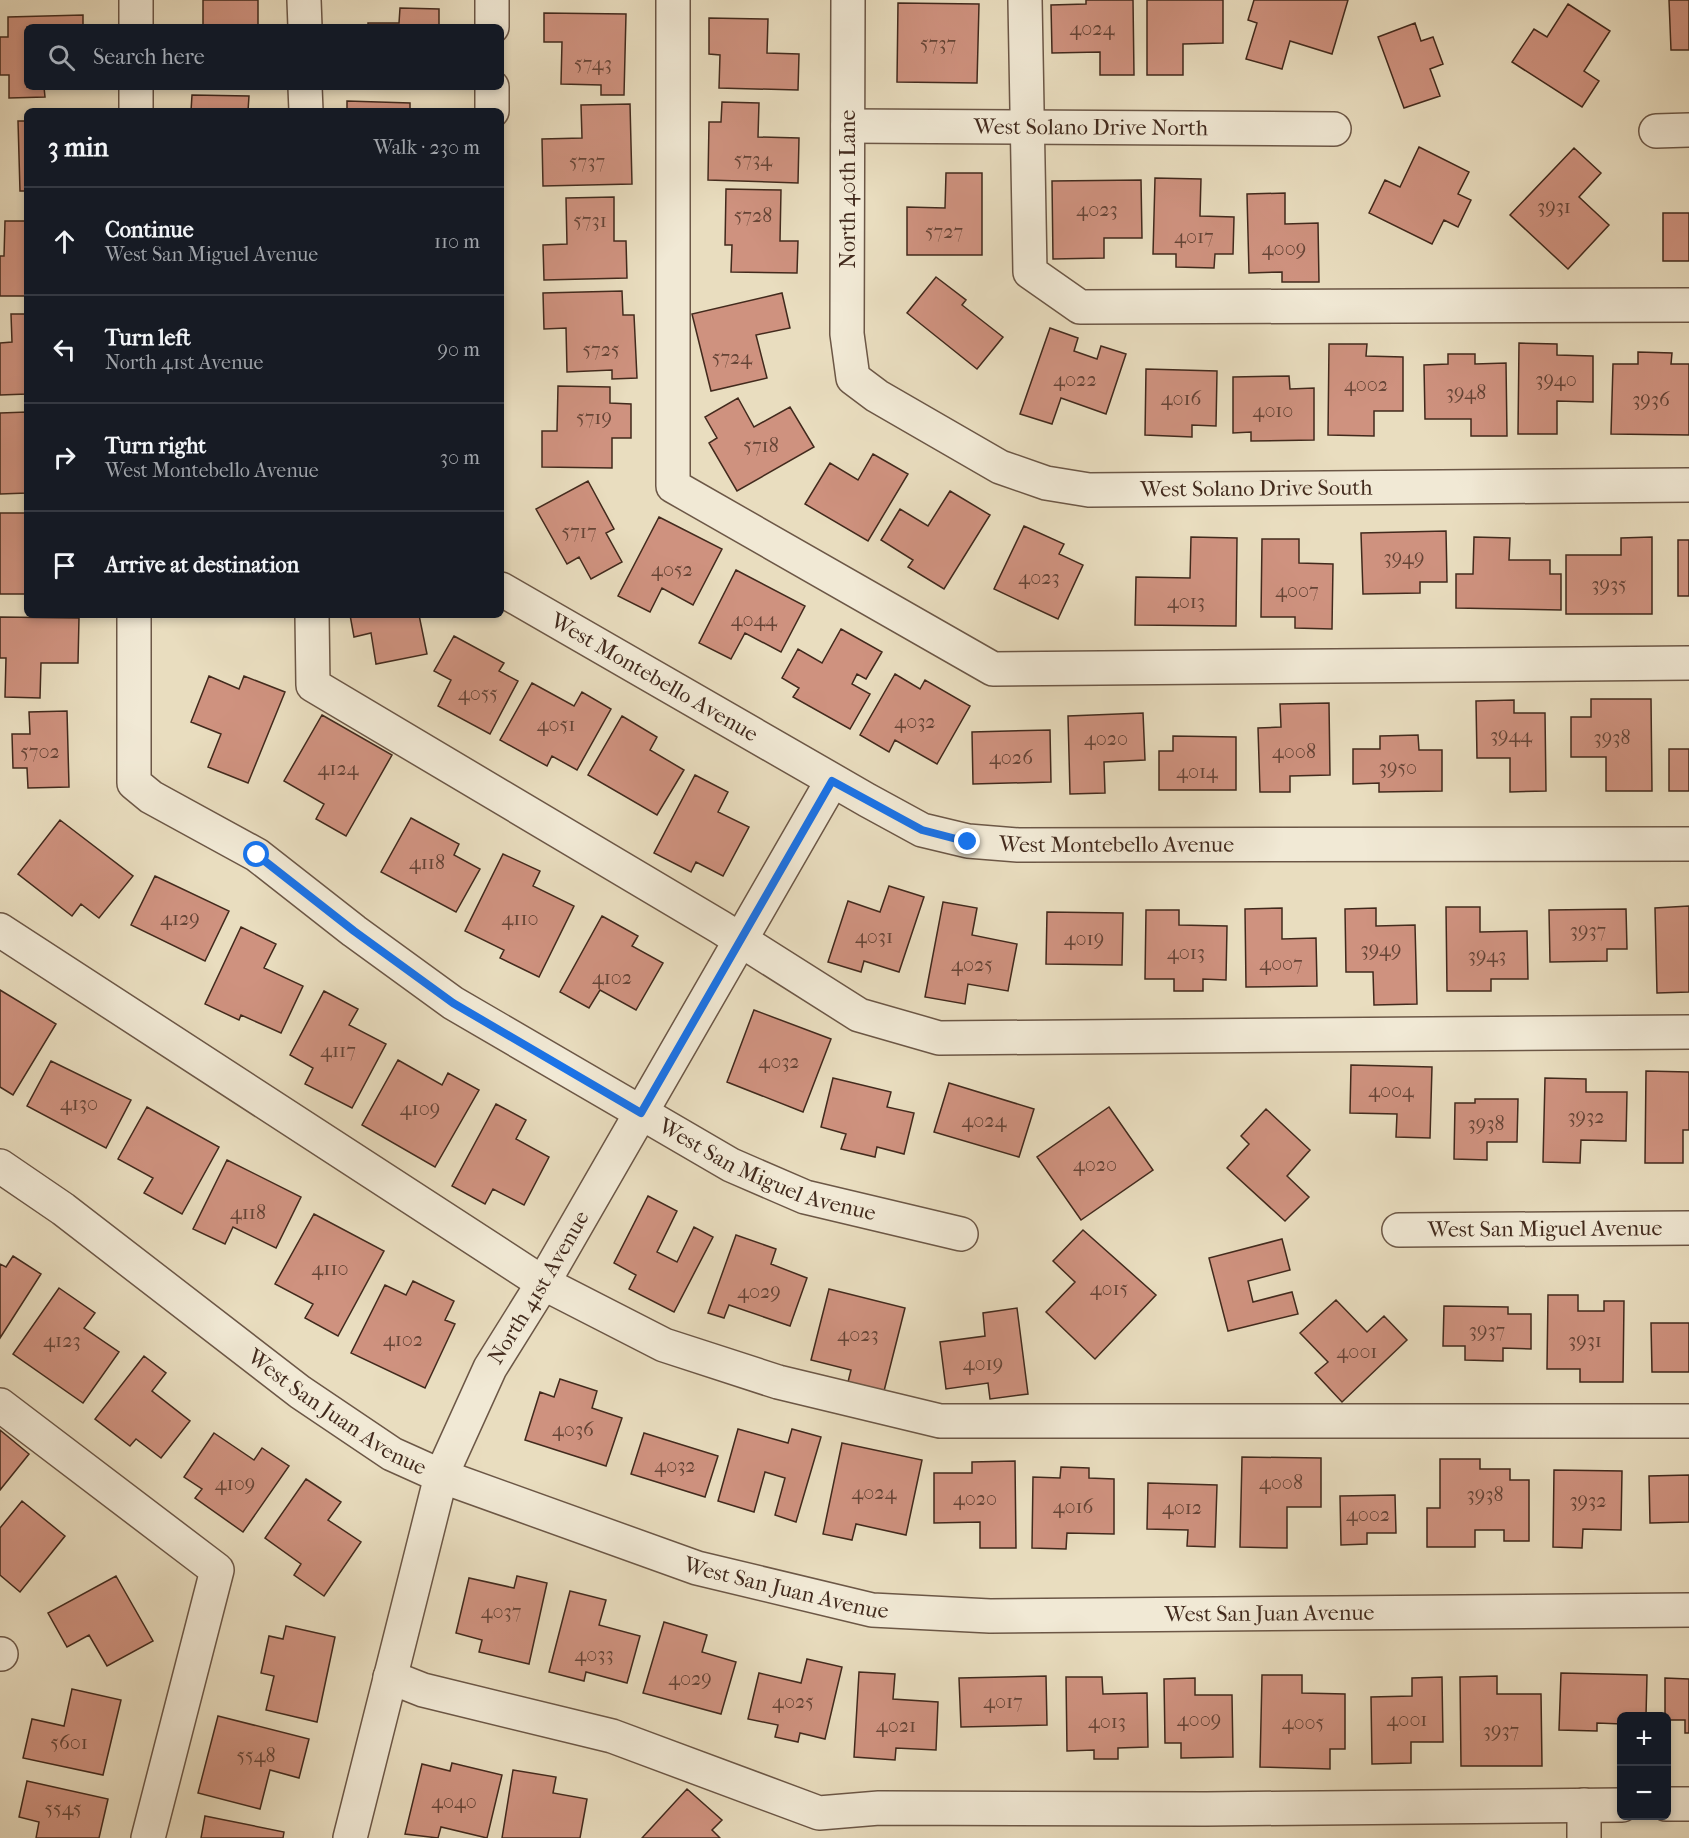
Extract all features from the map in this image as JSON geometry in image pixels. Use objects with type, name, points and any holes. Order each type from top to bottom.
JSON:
[{"type":"street","points":[[136,0],[136,24]]},
{"type":"street","points":[[304,0],[304,24]]},
{"type":"street","points":[[492,0],[492,24]]},
{"type":"street","points":[[673,0],[673,486],[993,669],[1689,663]]},
{"type":"street","name":"North 40th Lane","points":[[848,0],[847,334],[853,378]]},
{"type":"street","points":[[1025,0],[1030,272],[1080,307],[1689,305]]},
{"type":"street","points":[[136,90],[136,108]]},
{"type":"street","points":[[305,90],[306,108]]},
{"type":"street","points":[[492,90],[492,108]]},
{"type":"street","name":"West Solano Drive North","points":[[848,126],[1334,129]]},
{"type":"street","points":[[1656,131],[1689,130]]},
{"type":"street","name":"West Solano Drive South","points":[[853,378],[877,396],[1000,467],[1046,483],[1089,490],[1689,486]]},
{"type":"street","name":"West Montebello Avenue","points":[[504,591],[832,781],[922,830],[968,842],[1018,845],[1689,844]]},
{"type":"street","name":"West San Miguel Avenue","points":[[134,618],[134,783],[151,798],[257,855],[354,931],[453,1003],[731,1165],[805,1197],[961,1234]]},
{"type":"street","points":[[312,618],[313,685],[740,939],[859,1015],[939,1038],[1689,1032]]},
{"type":"street","name":"North 41st Avenue","points":[[350,1838],[441,1476],[490,1368],[543,1283],[832,781]]},
{"type":"street","points":[[0,930],[543,1283],[664,1345],[778,1382],[940,1421],[1689,1421]]},
{"type":"street","name":"West San Juan Avenue","points":[[0,1166],[63,1209],[300,1392],[392,1454],[441,1476],[697,1568],[872,1610],[990,1616],[1689,1610]]},
{"type":"street","name":"West San Miguel Avenue","points":[[1399,1230],[1689,1228]]},
{"type":"street","points":[[0,1405],[217,1570],[148,1838]]},
{"type":"street","points":[[390,1677],[423,1690],[612,1736],[819,1826],[879,1808],[1206,1824],[1617,1805]]},
{"type":"street","points":[[1671,1804],[1689,1804]]},
{"type":"street","points":[[1584,1805],[1584,1838]]},
{"type":"building","points":[[203,0],[258,0],[258,24],[203,24]]},
{"type":"building","points":[[1086,0],[1133,0],[1134,75],[1100,75],[1100,52],[1052,53],[1051,5],[1086,4]]},
{"type":"building","points":[[1147,0],[1223,0],[1223,43],[1183,44],[1183,75],[1147,75]]},
{"type":"building","points":[[1254,0],[1348,0],[1332,54],[1290,41],[1282,69],[1246,59],[1257,23],[1248,20]]},
{"type":"building","points":[[1669,0],[1689,0],[1689,50],[1671,50]]},
{"type":"building","points":[[898,3],[979,4],[977,83],[897,82]]},
{"type":"building","points":[[1568,4],[1610,31],[1584,71],[1599,81],[1582,107],[1512,62],[1534,29],[1547,37]]},
{"type":"building","points":[[400,8],[439,9],[439,24],[368,24],[399,23]]},
{"type":"building","points":[[544,13],[626,14],[624,95],[601,95],[601,85],[561,84],[562,42],[544,42]]},
{"type":"building","points":[[83,15],[83,24],[24,24],[24,90],[44,90],[45,97],[9,98],[9,75],[0,75],[0,37],[8,37],[8,17]]},
{"type":"building","points":[[709,18],[768,19],[767,53],[799,54],[798,90],[719,88],[720,55],[709,54]]},
{"type":"building","points":[[1415,23],[1421,41],[1433,37],[1443,64],[1430,69],[1440,96],[1404,108],[1378,37]]},
{"type":"building","points":[[192,95],[249,96],[248,108],[191,108]]},
{"type":"building","points":[[347,101],[410,103],[410,108],[347,108]]},
{"type":"building","points":[[722,102],[759,103],[758,137],[799,138],[798,183],[708,180],[709,122],[721,122]]},
{"type":"building","points":[[630,104],[632,184],[543,186],[542,139],[582,138],[581,105]]},
{"type":"building","points":[[18,121],[24,121],[24,191],[20,191]]},
{"type":"building","points":[[1419,147],[1469,172],[1458,194],[1471,200],[1458,227],[1444,220],[1432,244],[1369,213],[1385,180],[1400,187]]},
{"type":"building","points":[[1574,148],[1601,173],[1579,197],[1609,225],[1568,269],[1510,215]]},
{"type":"building","points":[[946,173],[982,173],[982,255],[907,255],[907,207],[945,208]]},
{"type":"building","points":[[1155,178],[1201,179],[1200,216],[1234,217],[1233,254],[1215,254],[1214,268],[1176,267],[1176,254],[1153,254]]},
{"type":"building","points":[[1141,180],[1142,238],[1104,238],[1104,258],[1053,259],[1052,181]]},
{"type":"building","points":[[726,189],[781,190],[780,241],[798,241],[797,273],[731,272],[732,245],[725,245]]},
{"type":"building","points":[[1285,193],[1285,224],[1318,223],[1319,282],[1282,282],[1282,272],[1249,273],[1247,194]]},
{"type":"building","points":[[614,197],[614,241],[626,241],[627,278],[544,280],[543,245],[567,244],[566,198]]},
{"type":"building","points":[[1663,213],[1689,213],[1689,261],[1663,261]]},
{"type":"building","points":[[5,221],[24,221],[24,296],[0,296],[0,256],[4,256]]},
{"type":"building","points":[[936,277],[966,300],[962,305],[1003,337],[977,369],[907,313]]},
{"type":"building","points":[[622,291],[623,315],[634,315],[637,378],[612,379],[612,370],[567,372],[566,328],[544,329],[543,293]]},
{"type":"building","points":[[782,293],[790,328],[756,335],[767,378],[711,391],[692,314]]},
{"type":"building","points":[[11,314],[24,314],[24,394],[0,395],[0,343],[12,342]]},
{"type":"building","points":[[1050,328],[1078,338],[1074,351],[1097,359],[1101,346],[1126,354],[1106,414],[1061,398],[1052,424],[1020,414]]},
{"type":"building","points":[[1519,343],[1557,344],[1557,355],[1593,356],[1593,402],[1557,401],[1557,434],[1518,434]]},
{"type":"building","points":[[1329,344],[1367,344],[1366,356],[1403,357],[1403,411],[1374,411],[1374,436],[1328,435]]},
{"type":"building","points":[[1638,352],[1672,353],[1671,364],[1689,364],[1689,435],[1611,434],[1613,364],[1638,364]]},
{"type":"building","points":[[1448,354],[1475,354],[1475,364],[1506,363],[1507,436],[1471,436],[1471,419],[1425,419],[1424,365],[1448,364]]},
{"type":"building","points":[[1146,369],[1217,371],[1216,426],[1192,425],[1192,437],[1145,435]]},
{"type":"building","points":[[1289,376],[1290,389],[1314,388],[1314,440],[1251,441],[1251,432],[1233,433],[1233,377]]},
{"type":"building","points":[[558,386],[610,387],[610,403],[631,404],[631,438],[612,438],[612,468],[542,467],[542,431],[557,431]]},
{"type":"building","points":[[738,398],[754,427],[790,407],[814,447],[737,491],[709,443],[717,438],[705,417]]},
{"type":"building","points":[[24,412],[24,493],[0,494],[0,413]]},
{"type":"building","points":[[873,454],[908,474],[868,541],[805,504],[830,463],[858,480]]},
{"type":"building","points":[[588,481],[614,529],[606,533],[622,562],[591,579],[579,557],[567,564],[536,509]]},
{"type":"building","points":[[950,491],[990,515],[944,589],[908,567],[913,560],[881,540],[900,509],[928,526]]},
{"type":"building","points":[[0,513],[24,513],[24,594],[0,594]]},
{"type":"building","points":[[659,517],[722,549],[693,605],[662,588],[650,612],[618,596]]},
{"type":"building","points":[[1024,526],[1064,544],[1059,554],[1083,565],[1058,619],[994,589]]},
{"type":"building","points":[[1446,531],[1447,582],[1420,582],[1420,593],[1363,594],[1361,533]]},
{"type":"building","points":[[1191,537],[1237,538],[1236,626],[1135,625],[1136,577],[1190,578]]},
{"type":"building","points":[[1474,537],[1510,538],[1509,560],[1550,560],[1550,574],[1561,574],[1561,610],[1456,608],[1456,574],[1473,574]]},
{"type":"building","points":[[1652,537],[1652,614],[1566,614],[1566,555],[1621,555],[1621,538]]},
{"type":"building","points":[[1262,539],[1299,539],[1299,563],[1333,564],[1332,629],[1295,628],[1295,617],[1261,617]]},
{"type":"building","points":[[1678,540],[1689,540],[1689,596],[1678,596]]},
{"type":"building","points":[[736,570],[805,606],[781,652],[745,633],[731,659],[699,643]]},
{"type":"building","points":[[0,617],[79,618],[78,663],[41,663],[40,698],[5,697],[6,658],[0,658]]},
{"type":"building","points":[[351,618],[420,618],[427,654],[376,664],[371,633],[354,637]]},
{"type":"building","points":[[841,629],[882,652],[866,679],[857,674],[852,684],[870,694],[850,729],[793,697],[799,688],[782,678],[798,649],[822,663]]},
{"type":"building","points":[[454,636],[504,663],[499,671],[518,681],[490,734],[438,706],[451,680],[434,671]]},
{"type":"building","points":[[895,674],[920,689],[925,680],[970,706],[937,764],[895,740],[889,752],[860,735]]},
{"type":"building","points":[[209,676],[239,689],[244,676],[285,692],[248,783],[208,767],[221,734],[191,722]]},
{"type":"building","points":[[532,683],[574,706],[582,692],[611,709],[577,770],[552,756],[547,766],[500,740]]},
{"type":"building","points":[[1591,699],[1651,699],[1652,791],[1606,791],[1606,757],[1571,757],[1571,717],[1591,717]]},
{"type":"building","points":[[1514,700],[1514,713],[1545,713],[1546,791],[1510,792],[1510,758],[1477,758],[1476,701]]},
{"type":"building","points":[[1329,703],[1330,775],[1290,776],[1290,792],[1260,792],[1258,728],[1281,727],[1280,704]]},
{"type":"building","points":[[67,711],[69,787],[28,788],[27,768],[13,768],[12,734],[30,734],[29,712]]},
{"type":"building","points":[[1143,713],[1145,760],[1104,762],[1105,793],[1070,794],[1068,716]]},
{"type":"building","points":[[322,715],[392,755],[346,836],[316,819],[324,804],[284,781]]},
{"type":"building","points":[[622,716],[657,737],[650,750],[684,770],[657,815],[588,775]]},
{"type":"building","points":[[1050,730],[1051,782],[973,784],[972,732]]},
{"type":"building","points":[[1418,735],[1419,750],[1442,750],[1442,791],[1379,792],[1379,783],[1353,784],[1353,749],[1380,749],[1380,736]]},
{"type":"building","points":[[1173,736],[1236,737],[1236,790],[1159,790],[1159,751],[1173,751]]},
{"type":"building","points":[[1669,749],[1689,749],[1689,791],[1669,791]]},
{"type":"building","points":[[695,775],[728,792],[718,812],[749,827],[723,876],[696,862],[691,872],[654,853]]},
{"type":"building","points":[[411,818],[459,844],[454,855],[480,869],[456,912],[381,872]]},
{"type":"building","points":[[60,820],[133,876],[99,918],[81,904],[72,916],[18,874]]},
{"type":"building","points":[[503,854],[540,871],[533,886],[574,906],[539,977],[500,958],[504,950],[465,931]]},
{"type":"building","points":[[155,876],[229,911],[205,961],[131,925]]},
{"type":"building","points":[[889,886],[924,897],[899,972],[864,961],[861,972],[828,962],[848,901],[880,912]]},
{"type":"building","points":[[943,902],[977,908],[972,935],[1017,944],[1008,991],[968,984],[965,1004],[925,997]]},
{"type":"building","points":[[1689,906],[1689,992],[1657,993],[1655,908]]},
{"type":"building","points":[[1446,907],[1480,907],[1480,932],[1527,931],[1528,979],[1491,979],[1491,991],[1447,991]]},
{"type":"building","points":[[1282,908],[1282,939],[1316,938],[1317,986],[1246,987],[1245,909]]},
{"type":"building","points":[[1376,908],[1376,926],[1415,925],[1417,1004],[1374,1005],[1373,972],[1346,972],[1345,909]]},
{"type":"building","points":[[1626,909],[1627,949],[1607,949],[1607,961],[1550,962],[1549,910]]},
{"type":"building","points":[[1146,910],[1179,910],[1179,925],[1227,926],[1226,980],[1203,979],[1203,991],[1174,991],[1174,979],[1145,979]]},
{"type":"building","points":[[1047,912],[1123,913],[1122,965],[1046,964]]},
{"type":"building","points":[[602,916],[638,936],[632,946],[663,963],[636,1010],[600,990],[589,1008],[560,992]]},
{"type":"building","points":[[241,927],[276,944],[264,968],[303,986],[281,1033],[241,1015],[239,1020],[205,1004]]},
{"type":"building","points":[[0,990],[56,1024],[13,1095],[0,1087]]},
{"type":"building","points":[[324,991],[358,1009],[349,1025],[386,1044],[352,1108],[305,1084],[313,1068],[290,1055]]},
{"type":"building","points":[[754,1010],[831,1039],[803,1112],[727,1082]]},
{"type":"building","points":[[398,1060],[442,1085],[448,1073],[479,1090],[435,1167],[362,1125]]},
{"type":"building","points":[[51,1061],[131,1100],[106,1148],[27,1106]]},
{"type":"building","points":[[1351,1065],[1432,1067],[1430,1138],[1396,1137],[1397,1114],[1350,1113]]},
{"type":"building","points":[[1646,1071],[1689,1072],[1689,1130],[1683,1130],[1683,1163],[1645,1163]]},
{"type":"building","points":[[833,1078],[891,1092],[887,1107],[914,1113],[904,1154],[877,1147],[875,1157],[841,1149],[846,1134],[821,1127]]},
{"type":"building","points":[[1545,1078],[1586,1079],[1586,1092],[1627,1092],[1626,1141],[1581,1140],[1580,1163],[1543,1162]]},
{"type":"building","points":[[949,1083],[1034,1109],[1019,1157],[934,1132]]},
{"type":"building","points":[[1475,1099],[1518,1099],[1517,1142],[1487,1142],[1487,1160],[1454,1159],[1455,1103],[1475,1103]]},
{"type":"building","points":[[496,1104],[526,1120],[516,1139],[549,1157],[524,1205],[493,1189],[485,1204],[452,1186]]},
{"type":"building","points":[[147,1107],[219,1147],[182,1214],[144,1193],[153,1178],[118,1159]]},
{"type":"building","points":[[1109,1107],[1153,1170],[1081,1220],[1037,1157]]},
{"type":"building","points":[[1266,1109],[1310,1150],[1287,1176],[1309,1197],[1285,1221],[1227,1168],[1249,1144],[1241,1136]]},
{"type":"building","points":[[227,1160],[301,1197],[276,1248],[233,1227],[225,1244],[193,1229]]},
{"type":"building","points":[[648,1196],[677,1211],[657,1252],[677,1262],[694,1227],[713,1237],[674,1312],[629,1289],[636,1275],[614,1263]]},
{"type":"building","points":[[314,1214],[384,1251],[338,1336],[305,1318],[313,1304],[275,1284]]},
{"type":"building","points":[[1083,1230],[1156,1295],[1095,1359],[1046,1312],[1075,1282],[1053,1261]]},
{"type":"building","points":[[736,1235],[776,1249],[771,1264],[807,1278],[790,1326],[729,1305],[724,1318],[708,1313]]},
{"type":"building","points":[[1282,1239],[1290,1270],[1248,1281],[1253,1302],[1292,1292],[1298,1314],[1228,1331],[1209,1258]]},
{"type":"building","points":[[13,1256],[41,1274],[0,1338],[0,1264],[6,1267]]},
{"type":"building","points":[[413,1281],[454,1301],[445,1320],[455,1324],[425,1388],[351,1353],[385,1285],[406,1295]]},
{"type":"building","points":[[59,1288],[95,1313],[84,1328],[119,1352],[83,1403],[13,1354]]},
{"type":"building","points":[[829,1289],[905,1308],[883,1395],[847,1386],[851,1370],[811,1360]]},
{"type":"building","points":[[1548,1295],[1578,1295],[1578,1311],[1604,1311],[1604,1301],[1624,1301],[1623,1382],[1580,1382],[1580,1369],[1547,1369]]},
{"type":"building","points":[[1336,1300],[1367,1332],[1384,1316],[1407,1340],[1342,1402],[1315,1373],[1328,1362],[1300,1333]]},
{"type":"building","points":[[1444,1306],[1508,1307],[1508,1314],[1531,1314],[1531,1349],[1503,1348],[1503,1361],[1465,1360],[1465,1346],[1443,1346]]},
{"type":"building","points":[[1017,1308],[1028,1394],[990,1399],[988,1383],[946,1389],[940,1342],[985,1336],[983,1313]]},
{"type":"building","points":[[1651,1323],[1689,1323],[1689,1372],[1652,1372]]},
{"type":"building","points":[[144,1356],[166,1373],[152,1391],[190,1421],[161,1458],[136,1439],[130,1446],[95,1419]]},
{"type":"building","points":[[560,1379],[597,1391],[592,1408],[622,1418],[606,1466],[525,1440],[540,1392],[554,1397]]},
{"type":"building","points":[[738,1429],[788,1443],[792,1429],[821,1437],[796,1522],[775,1515],[785,1478],[765,1472],[754,1512],[718,1501]]},
{"type":"building","points":[[0,1430],[29,1454],[0,1490]]},
{"type":"building","points":[[214,1433],[254,1460],[262,1448],[289,1466],[243,1532],[195,1498],[202,1489],[184,1477]]},
{"type":"building","points":[[644,1433],[718,1456],[705,1497],[631,1474]]},
{"type":"building","points":[[842,1443],[922,1460],[906,1535],[856,1524],[852,1540],[823,1534]]},
{"type":"building","points":[[1242,1457],[1321,1458],[1321,1507],[1287,1507],[1287,1548],[1240,1547]]},
{"type":"building","points":[[1440,1459],[1480,1459],[1480,1469],[1510,1469],[1510,1480],[1529,1480],[1529,1541],[1504,1541],[1504,1530],[1475,1530],[1475,1547],[1427,1547],[1427,1508],[1440,1508]]},
{"type":"building","points":[[1015,1461],[1016,1548],[980,1548],[980,1522],[934,1523],[934,1473],[972,1473],[972,1462]]},
{"type":"building","points":[[1061,1467],[1089,1468],[1089,1478],[1114,1479],[1114,1534],[1067,1533],[1066,1549],[1032,1548],[1033,1477],[1060,1478]]},
{"type":"building","points":[[1554,1470],[1622,1471],[1621,1530],[1583,1529],[1582,1548],[1553,1547]]},
{"type":"building","points":[[1689,1475],[1689,1522],[1650,1523],[1649,1476]]},
{"type":"building","points":[[306,1479],[341,1502],[328,1520],[361,1542],[324,1596],[294,1575],[301,1564],[265,1538]]},
{"type":"building","points":[[1148,1483],[1217,1485],[1215,1547],[1187,1546],[1188,1530],[1147,1529]]},
{"type":"building","points":[[1395,1495],[1396,1533],[1367,1533],[1367,1544],[1341,1545],[1340,1496]]},
{"type":"building","points":[[22,1501],[65,1536],[20,1592],[0,1575],[0,1528]]},
{"type":"building","points":[[116,1576],[153,1641],[107,1666],[89,1635],[67,1647],[48,1613]]},
{"type":"building","points":[[517,1576],[547,1583],[529,1664],[479,1652],[482,1640],[456,1633],[469,1578],[514,1588]]},
{"type":"building","points":[[570,1591],[606,1600],[599,1625],[640,1636],[627,1683],[586,1672],[584,1681],[549,1672]]},
{"type":"building","points":[[664,1622],[707,1635],[702,1652],[736,1662],[721,1714],[643,1693]]},
{"type":"building","points":[[286,1626],[335,1637],[317,1722],[266,1710],[274,1676],[261,1673],[269,1636],[283,1639]]},
{"type":"building","points":[[807,1659],[842,1667],[825,1739],[800,1733],[798,1742],[775,1737],[778,1725],[748,1719],[759,1673],[801,1683]]},
{"type":"building","points":[[859,1672],[895,1674],[893,1699],[938,1702],[936,1750],[896,1748],[895,1760],[854,1757]]},
{"type":"building","points":[[1561,1673],[1647,1675],[1646,1712],[1617,1712],[1617,1724],[1597,1723],[1597,1731],[1559,1730]]},
{"type":"building","points":[[1262,1675],[1302,1675],[1302,1693],[1345,1694],[1345,1749],[1330,1749],[1330,1769],[1260,1767]]},
{"type":"building","points":[[1046,1676],[1047,1725],[961,1727],[959,1678]]},
{"type":"building","points":[[1497,1676],[1497,1694],[1541,1694],[1542,1766],[1461,1766],[1460,1677]]},
{"type":"building","points":[[1066,1677],[1102,1677],[1103,1694],[1147,1693],[1148,1747],[1118,1748],[1118,1759],[1094,1759],[1094,1750],[1067,1751]]},
{"type":"building","points":[[1442,1677],[1443,1742],[1411,1742],[1411,1763],[1372,1764],[1371,1697],[1412,1696],[1412,1678]]},
{"type":"building","points":[[1195,1678],[1195,1695],[1232,1695],[1233,1757],[1181,1758],[1181,1743],[1165,1743],[1164,1679]]},
{"type":"building","points":[[1665,1678],[1689,1679],[1689,1733],[1685,1733],[1685,1720],[1671,1720],[1671,1712],[1665,1712]]},
{"type":"building","points":[[72,1689],[121,1700],[103,1775],[23,1758],[32,1719],[64,1726]]},
{"type":"building","points":[[218,1716],[309,1739],[299,1778],[270,1770],[260,1809],[198,1793]]},
{"type":"building","points":[[452,1763],[502,1775],[487,1838],[441,1827],[438,1838],[405,1834],[422,1764],[450,1771]]},
{"type":"building","points":[[513,1770],[556,1777],[553,1793],[587,1799],[580,1838],[502,1838]]},
{"type":"building","points":[[27,1781],[108,1799],[99,1838],[36,1838],[39,1822],[19,1817]]},
{"type":"building","points":[[687,1789],[722,1820],[712,1830],[720,1838],[642,1838]]},
{"type":"building","points":[[205,1816],[284,1832],[283,1838],[201,1838]]},
{"type":"route","points":[[257,855],[354,931],[453,1003],[641,1113],[832,781],[922,830],[968,842]]}]
